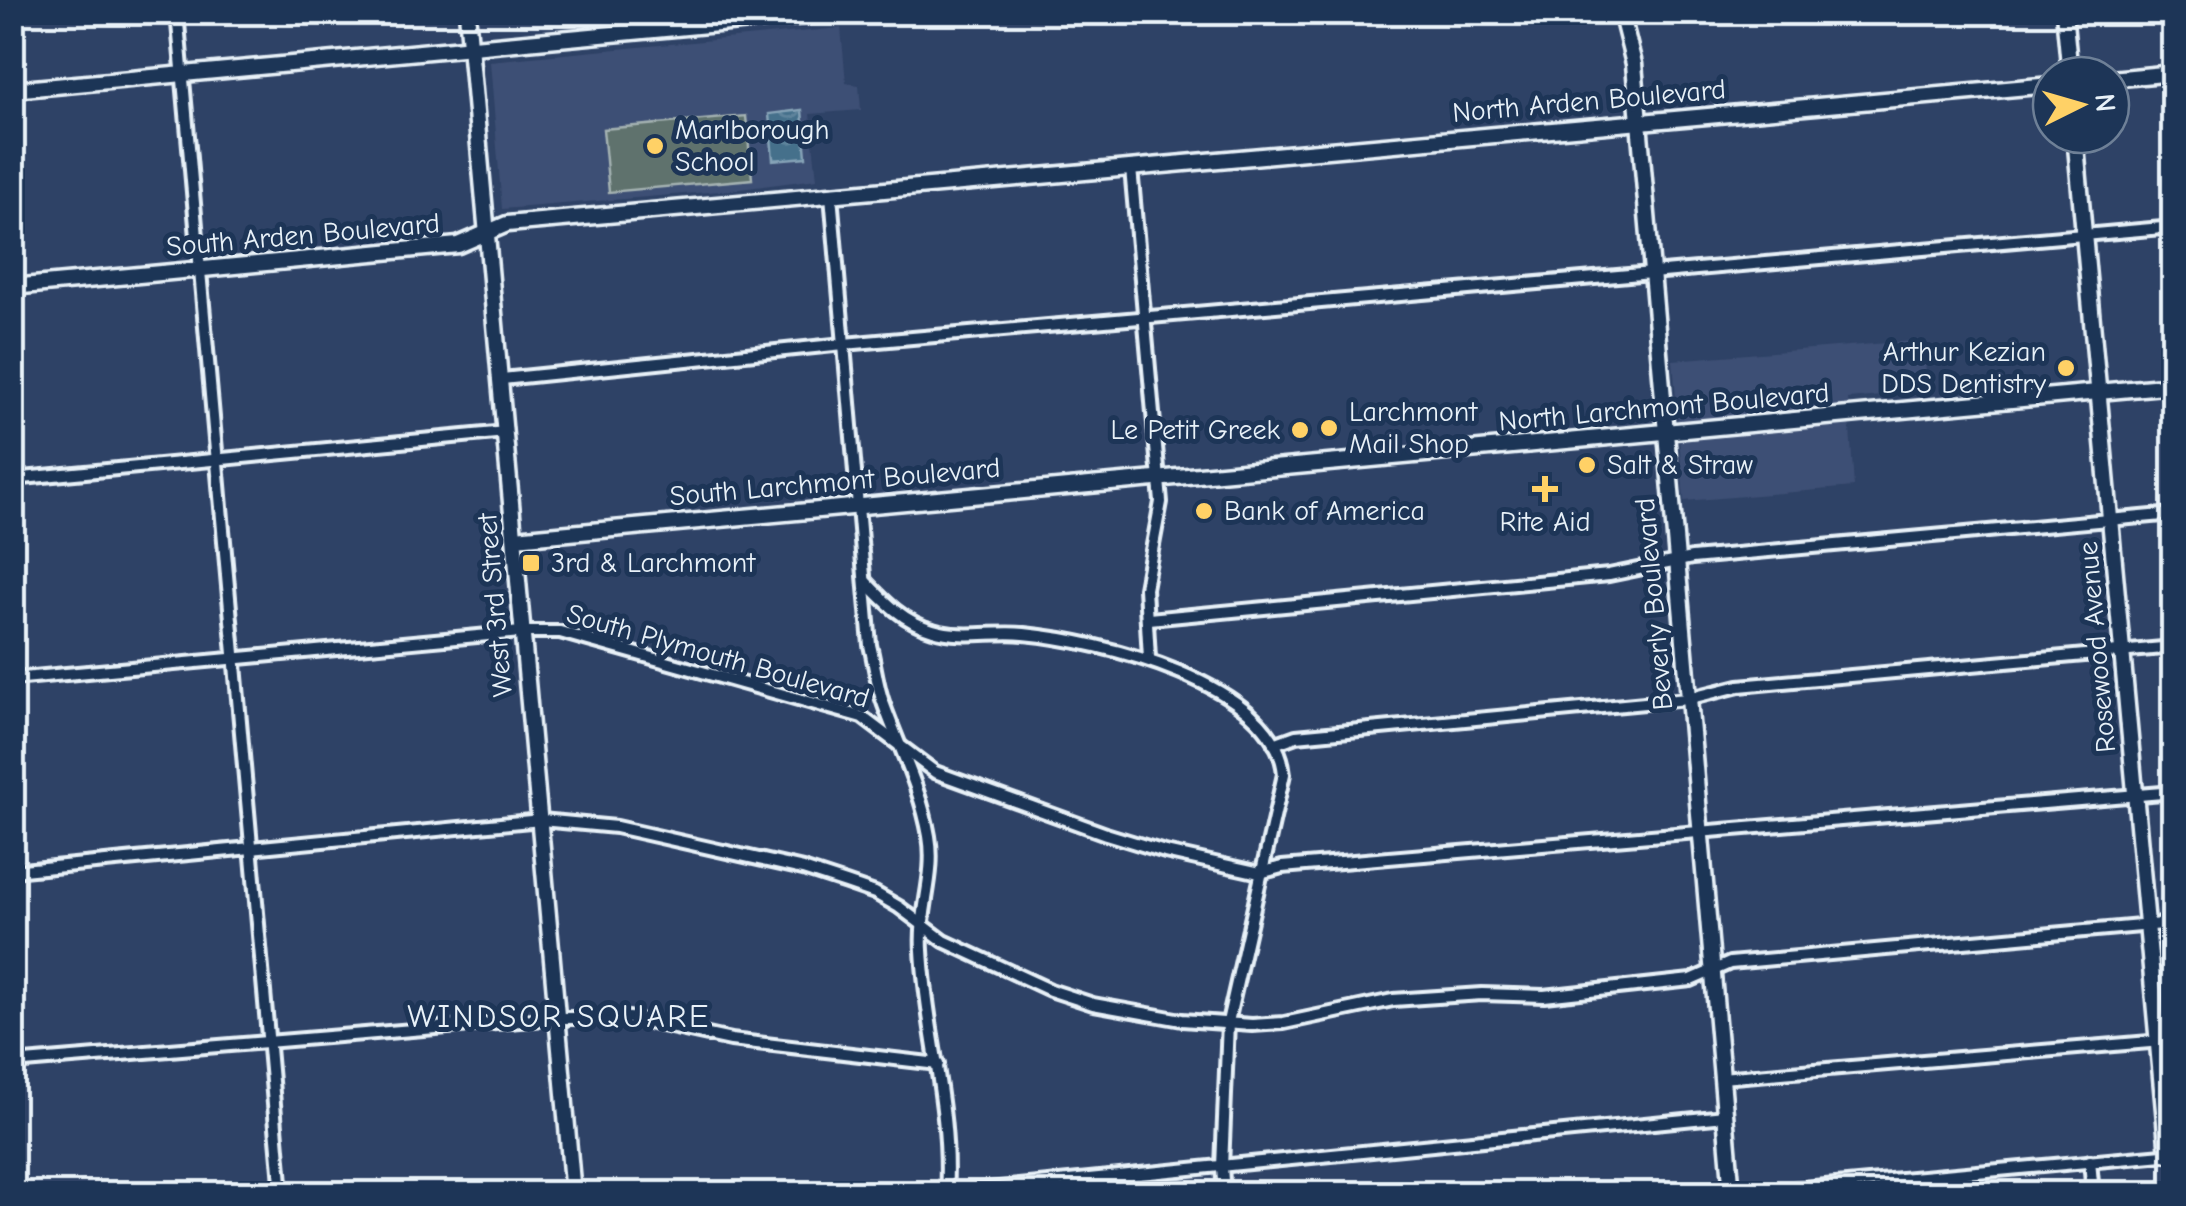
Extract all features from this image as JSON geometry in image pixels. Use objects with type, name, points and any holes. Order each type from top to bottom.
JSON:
[{"type":"street","points":[[178,12],[282,1194]]},
{"type":"street","name":"West 3rd Street","points":[[467,12],[574,1194]]},
{"type":"street","points":[[12,90],[848,12]]},
{"type":"street","name":"Beverly Boulevard","points":[[1624,12],[1634,64],[1698,831],[1735,1194]]},
{"type":"street","points":[[2064,12],[2068,55]]},
{"type":"street","points":[[2131,77],[2174,73]]},
{"type":"street","name":"North Arden Boulevard","points":[[1131,168],[2031,87]]},
{"type":"street","name":"Rosewood Avenue","points":[[2077,155],[2147,925],[2166,1040],[2171,1154]]},
{"type":"street","points":[[1131,168],[1160,478],[1160,514],[1145,588],[1149,658]]},
{"type":"street","name":"South Arden Boulevard","points":[[12,287],[458,245],[508,224],[1131,168]]},
{"type":"street","points":[[831,195],[870,646],[882,700],[919,793],[930,839],[931,875],[921,926],[926,1008],[946,1132],[943,1193],[1725,1116]]},
{"type":"street","points":[[502,379],[844,344],[2174,227]]},
{"type":"street","name":"North Larchmont Boulevard","points":[[1160,478],[2174,385]]},
{"type":"street","points":[[12,479],[506,432]]},
{"type":"street","name":"South Larchmont Boulevard","points":[[514,538],[1160,478]]},
{"type":"street","points":[[1148,619],[1608,575],[1675,561],[2174,514]]},
{"type":"street","points":[[864,580],[896,611],[936,631],[1024,634],[1149,658],[1244,710],[1270,734],[1284,774],[1228,1022],[1224,1194]]},
{"type":"street","name":"South Plymouth Boulevard","points":[[12,678],[521,632],[560,632],[862,717],[917,761],[951,780],[1150,848],[1260,873]]},
{"type":"street","points":[[1274,744],[1296,736],[1687,699],[1738,686],[2174,647]]},
{"type":"street","points":[[1260,873],[1282,867],[2174,792]]},
{"type":"street","points":[[12,872],[541,820],[616,828],[803,869],[875,893],[944,942],[1079,999],[1138,1014],[1228,1022],[1284,1023],[1393,1000],[1432,996],[1544,996],[1691,980],[1730,962],[2174,922]]},
{"type":"street","points":[[12,1063],[557,1018],[629,1018],[731,1040],[938,1064]]},
{"type":"street","points":[[1722,1078],[2166,1040]]},
{"type":"street","points":[[1735,1194],[2171,1154]]},
{"type":"street","points":[[2090,1162],[2093,1194]]},
{"type":"shaded area","name":"Marlborough School","points":[[841,28],[846,83],[859,85],[861,110],[810,114],[817,179],[502,209],[490,61]]},
{"type":"shaded area","points":[[1924,340],[1927,392],[1848,399],[1854,487],[1684,501],[1673,360]]},
{"type":"green space","points":[[746,116],[752,179],[609,192],[603,129]]},
{"type":"water","points":[[802,110],[806,157],[773,160],[769,114]]},
{"type":"place","name":"Marlborough School","points":[[655,146]]},
{"type":"place","name":"Arthur Kezian DDS Dentistry","points":[[2066,368]]},
{"type":"place","name":"Larchmont Mail Shop","points":[[1329,428]]},
{"type":"place","name":"Le Petit Greek","points":[[1300,430]]},
{"type":"place","name":"Salt & Straw","points":[[1587,465]]},
{"type":"place","name":"Rite Aid","points":[[1545,489]]},
{"type":"place","name":"Bank of America","points":[[1204,511]]},
{"type":"place","name":"3rd & Larchmont","points":[[531,563]]},
{"type":"district","name":"WINDSOR SQUARE","points":[[559,1016]]}]
